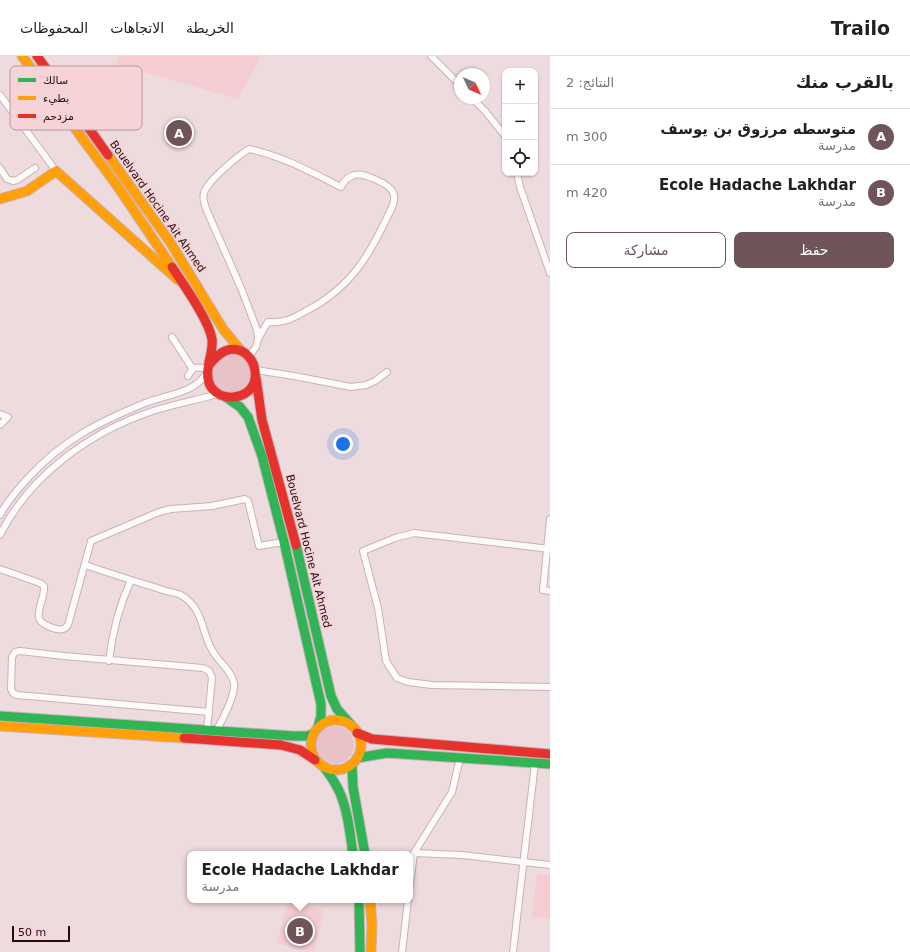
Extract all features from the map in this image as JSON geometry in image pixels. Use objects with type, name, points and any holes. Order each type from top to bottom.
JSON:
[{"type":"main road","points":[[22,56],[29,66]]},
{"type":"main road","name":"Bouelvard Hocine Ait Ahmed","points":[[37,56],[44,66]]},
{"type":"main road","points":[[76,130],[147,228],[185,287],[207,326],[212,339],[208,369],[208,381],[212,388],[240,407],[248,417],[253,428],[268,475],[321,704],[321,716],[311,743],[315,760]]},
{"type":"main road","name":"Bouelvard Hocine Ait Ahmed","points":[[90,130],[170,242],[223,329],[245,354]]},
{"type":"main road","points":[[0,199],[27,191],[56,171],[158,261],[185,287]]},
{"type":"main road","points":[[208,369],[213,358],[220,352],[227,350],[235,349],[245,354],[253,362],[256,373],[253,385],[248,391],[234,398],[222,395]]},
{"type":"main road","name":"Bouelvard Hocine Ait Ahmed","points":[[256,373],[262,420],[291,523],[331,696],[337,709],[354,729]]},
{"type":"main road","points":[[2,715],[293,736],[307,736],[316,731],[326,722],[335,720],[344,722],[372,739],[550,754]]},
{"type":"main road","points":[[0,726],[281,745],[300,750],[324,767],[331,770],[346,768],[354,761],[387,753],[550,764]]},
{"type":"main road","points":[[354,729],[361,745],[354,761],[353,788],[364,851]]},
{"type":"main road","points":[[324,767],[342,798],[353,851]]},
{"type":"main road","points":[[359,903],[360,952]]},
{"type":"main road","points":[[370,903],[371,952]]},
{"type":"street","points":[[432,56],[454,79]]},
{"type":"street","points":[[0,95],[10,109]]},
{"type":"street","points":[[478,104],[502,132]]},
{"type":"street","points":[[26,130],[56,171]]},
{"type":"street","points":[[245,354],[256,347],[258,339],[268,322],[286,322],[313,308],[329,297],[354,274],[370,250],[393,205],[395,197],[393,191],[388,186],[358,174],[349,177],[340,187],[285,160],[249,149],[222,171],[208,187],[204,193],[207,211],[242,288],[257,330],[258,339]]},
{"type":"street","points":[[0,168],[8,179],[12,181],[17,180],[35,168]]},
{"type":"street","points":[[518,176],[520,187],[550,273]]},
{"type":"street","points":[[172,337],[192,368]]},
{"type":"street","points":[[0,515],[18,489],[38,467],[68,441],[115,415],[152,400],[190,388],[200,382],[208,369],[196,367],[192,368]]},
{"type":"street","points":[[188,376],[192,368]]},
{"type":"street","points":[[256,373],[294,376],[351,387],[366,385],[375,381],[387,372]]},
{"type":"street","points":[[0,535],[22,500],[61,461],[86,442],[152,411],[222,395]]},
{"type":"street","points":[[0,414],[8,417],[0,425]]},
{"type":"street","points":[[0,569],[40,583],[44,586],[39,616],[40,621],[61,630],[65,629],[68,625],[92,541],[159,512],[171,509],[212,506],[245,499],[248,501],[259,546],[284,542]]},
{"type":"street","points":[[550,519],[544,590],[550,591]]},
{"type":"street","points":[[548,549],[414,533],[398,537],[363,551],[378,608],[383,650],[386,661],[397,678],[408,682],[432,685],[550,687]]},
{"type":"street","points":[[85,565],[180,595],[188,601],[197,612],[203,623],[211,649],[218,660],[229,670],[234,684],[223,718],[212,731]]},
{"type":"street","points":[[110,661],[111,647],[118,619],[131,580]]},
{"type":"street","points":[[209,712],[17,695],[13,693],[11,689],[12,657],[15,652],[20,651],[110,661],[203,668],[209,671],[212,677],[209,712],[212,731]]},
{"type":"street","points":[[413,861],[414,853],[452,792],[460,758]]},
{"type":"street","points":[[513,952],[535,763]]},
{"type":"street","points":[[414,853],[462,855],[550,865]]},
{"type":"street","points":[[402,952],[408,903]]},
{"type":"shaded area","points":[[119,56],[261,56],[238,99],[142,71],[142,66],[123,66],[116,64]]},
{"type":"shaded area","points":[[228,355],[236,355],[243,358],[248,363],[251,374],[248,385],[243,390],[236,393],[228,393],[221,390],[216,385],[213,378],[213,370],[216,363],[221,358]]},
{"type":"shaded area","points":[[331,726],[339,726],[349,731],[353,738],[353,752],[349,759],[339,764],[331,764],[321,759],[319,756],[316,749],[316,741],[321,731],[324,729]]},
{"type":"shaded area","points":[[537,874],[550,875],[550,919],[532,917]]},
{"type":"shaded area","points":[[288,903],[324,911],[314,952],[308,952],[277,943]]},
{"type":"traffic: fast","points":[[226,397],[240,407],[248,417],[262,456],[284,542],[321,704],[321,716],[318,727]]},
{"type":"traffic: fast","points":[[296,545],[331,696],[337,709],[352,726]]},
{"type":"traffic: fast","points":[[0,716],[293,736],[307,736],[313,734]]},
{"type":"traffic: fast","points":[[357,758],[387,753],[550,764]]},
{"type":"traffic: fast","points":[[352,764],[353,787],[364,851]]},
{"type":"traffic: fast","points":[[324,767],[337,786],[343,800],[353,851]]},
{"type":"traffic: fast","points":[[359,903],[360,952]]},
{"type":"traffic: slow","points":[[22,56],[29,66]]},
{"type":"traffic: slow","points":[[76,130],[118,187],[172,267]]},
{"type":"traffic: slow","points":[[108,155],[170,242],[223,329],[242,352]]},
{"type":"traffic: slow","points":[[0,199],[27,191],[56,171],[178,280]]},
{"type":"traffic: slow","points":[[336,720],[350,724],[357,731],[361,745],[357,759],[350,766],[336,770],[322,766],[315,759],[311,745],[315,731],[322,724],[336,720]]},
{"type":"traffic: slow","points":[[0,726],[184,738]]},
{"type":"traffic: slow","points":[[370,903],[372,924],[371,952]]},
{"type":"traffic: jam","points":[[37,56],[44,66]]},
{"type":"traffic: jam","points":[[90,130],[108,155]]},
{"type":"traffic: jam","points":[[172,267],[195,302],[210,331],[212,345],[208,369],[208,375],[211,387],[215,392],[221,395],[234,397],[246,393],[251,389],[254,383],[255,369],[253,363],[245,353],[239,350],[232,349],[225,351],[216,357],[209,365]]},
{"type":"traffic: jam","points":[[256,378],[262,420],[296,545]]},
{"type":"traffic: jam","points":[[357,733],[372,739],[550,754]]},
{"type":"traffic: jam","points":[[184,738],[281,745],[300,750],[315,760]]},
{"type":"place","name":"متوسطه مرزوق بن يوسف","points":[[179,133]]},
{"type":"place","name":"Ecole Hadache Lakhdar","points":[[300,931]]}]
